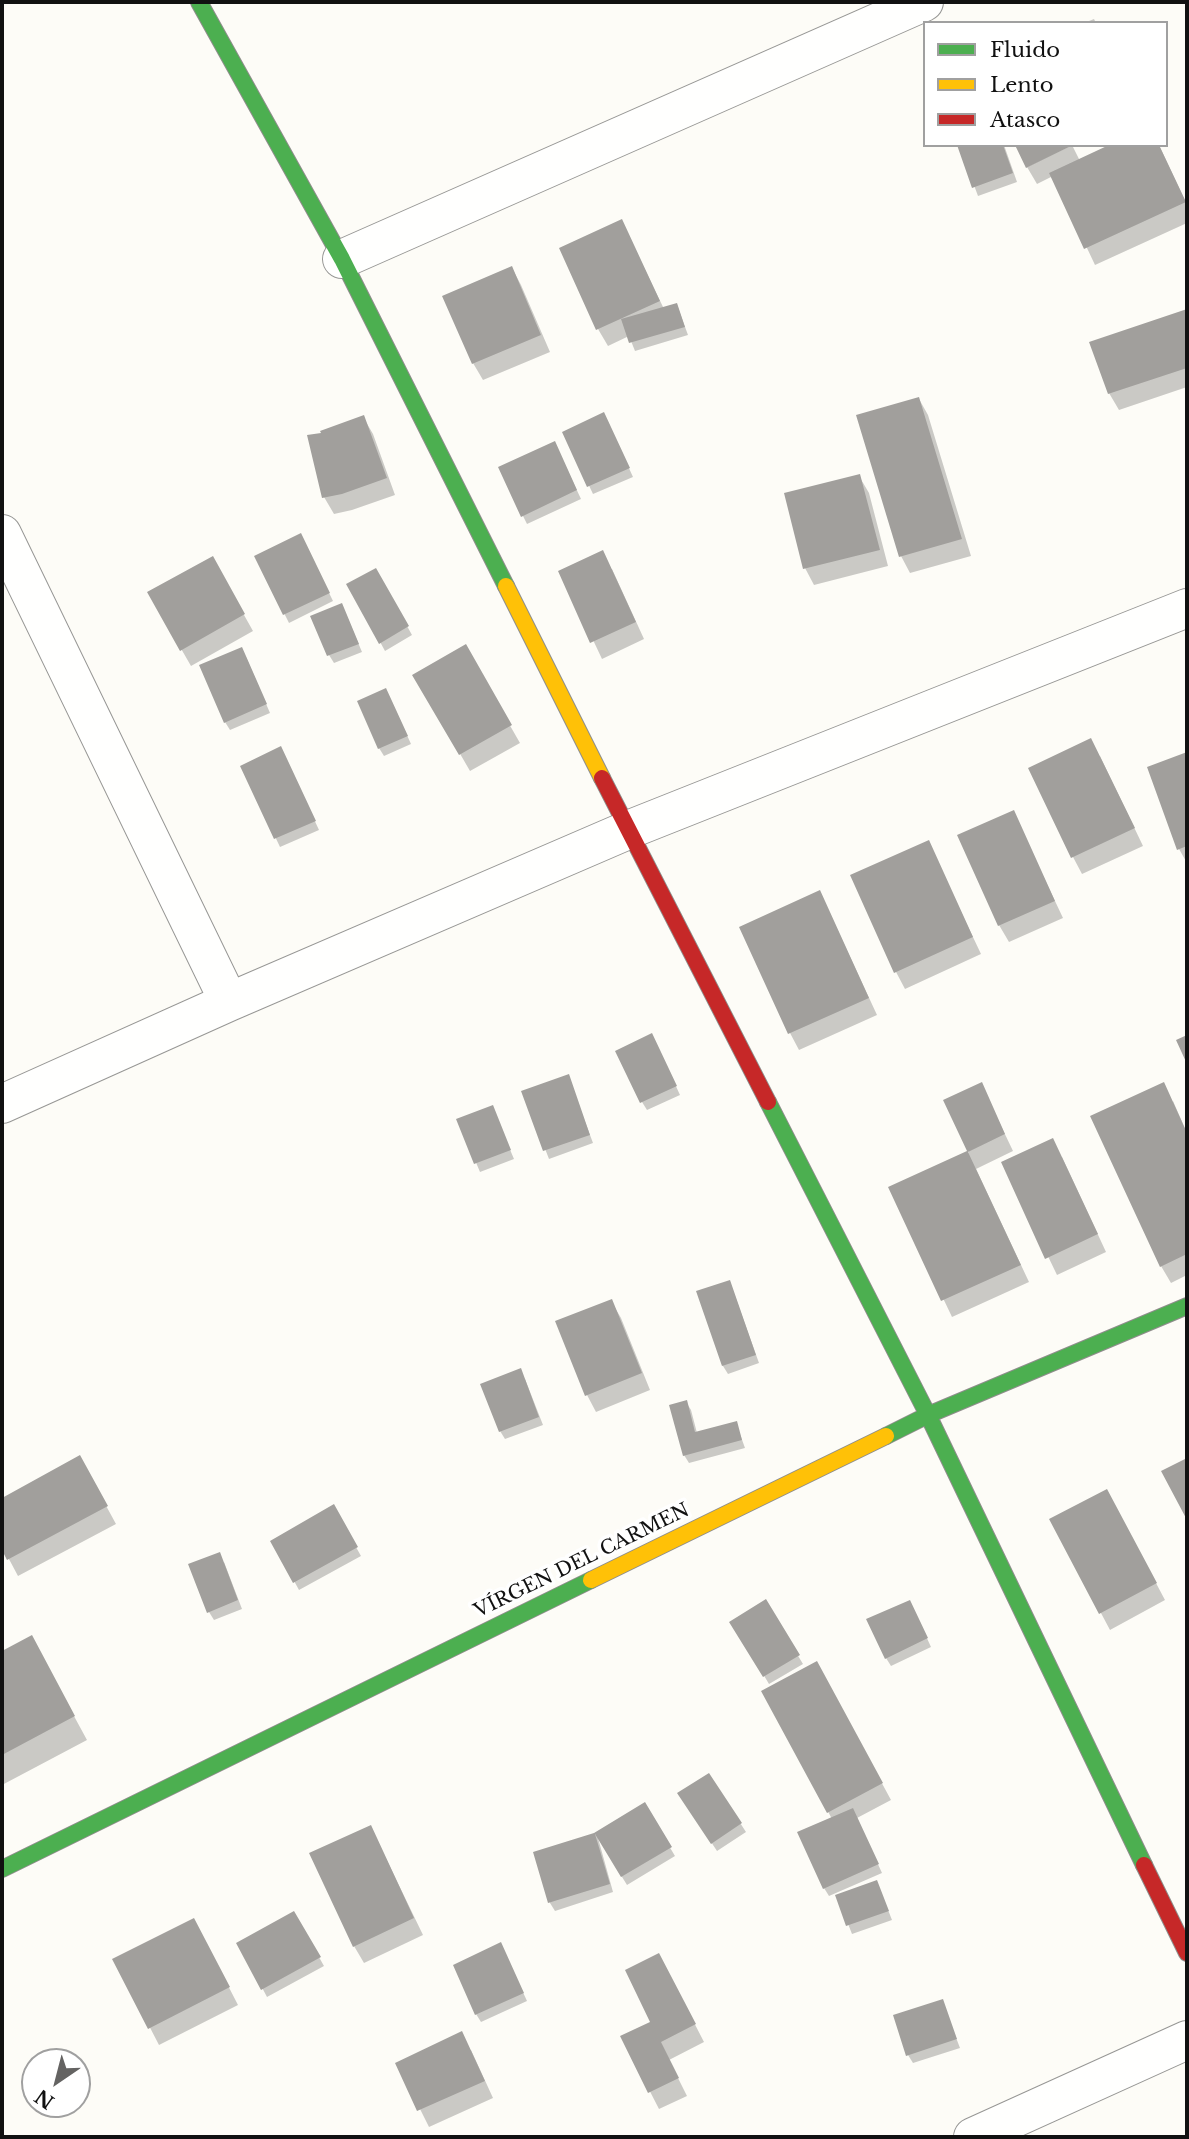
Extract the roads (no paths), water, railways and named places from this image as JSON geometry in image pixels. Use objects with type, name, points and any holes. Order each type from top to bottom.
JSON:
[{"type":"street","points":[[199,2],[342,259],[628,830],[928,1415],[1187,1953]]},
{"type":"street","points":[[342,259],[924,2]]},
{"type":"street","points":[[2,534],[229,1002]]},
{"type":"street","points":[[2,1104],[229,1002],[628,830],[1187,608]]},
{"type":"street","name":"VÍRGEN DEL CARMEN","points":[[2,1869],[928,1415],[1187,1306]]},
{"type":"street","points":[[973,2137],[1187,2040]]}]
